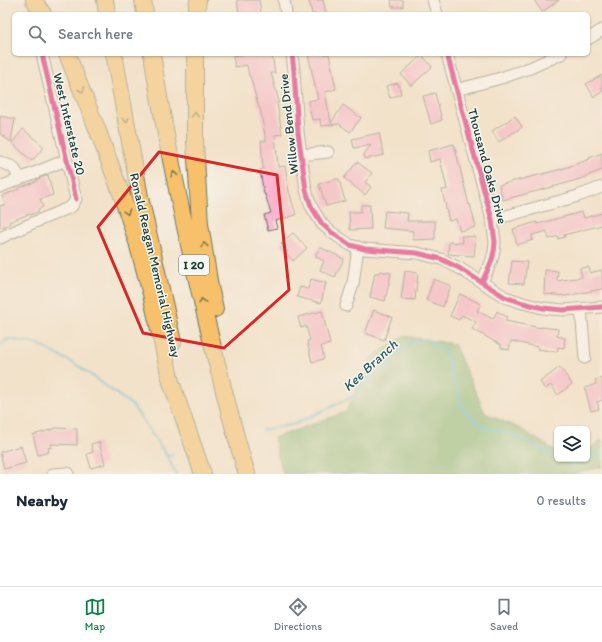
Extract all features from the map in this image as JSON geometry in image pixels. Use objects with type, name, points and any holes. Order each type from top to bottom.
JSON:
[{"type":"highway","points":[[34,0],[42,12]]},
{"type":"highway","points":[[105,0],[107,12]]},
{"type":"highway","points":[[143,0],[145,12]]},
{"type":"highway","points":[[196,12],[198,0]]},
{"type":"highway","points":[[68,56],[122,193],[143,264],[171,382],[204,474]]},
{"type":"highway","name":"Ronald Reagan Memorial Highway","points":[[114,56],[140,197],[204,474]]},
{"type":"highway","name":"I 20","points":[[152,56],[179,199],[225,396],[247,474]]},
{"type":"highway","points":[[195,56],[195,142],[200,224],[210,286],[221,337],[254,474]]},
{"type":"street","points":[[30,0],[33,12]]},
{"type":"street","points":[[284,0],[286,12]]},
{"type":"street","points":[[433,0],[436,12]]},
{"type":"street","points":[[590,38],[602,30]]},
{"type":"street","name":"West Interstate 20","points":[[0,238],[72,206],[76,199],[42,56]]},
{"type":"street","name":"Willow Bend Drive","points":[[292,56],[301,155],[306,190],[311,206],[322,224],[331,232],[350,245],[366,249],[418,253],[441,260],[459,268],[505,297],[523,303],[543,308],[563,310],[602,307]]},
{"type":"street","name":"Thousand Oaks Drive","points":[[448,56],[492,220],[495,243],[494,254],[482,282]]},
{"type":"street","points":[[456,90],[501,78],[530,68],[557,56]]},
{"type":"street","points":[[301,155],[328,152]]},
{"type":"street","points":[[0,187],[66,160]]},
{"type":"street","points":[[0,162],[13,167],[20,178]]},
{"type":"street","points":[[492,220],[578,196],[602,187]]},
{"type":"street","points":[[346,306],[353,284],[358,247]]},
{"type":"street","points":[[581,309],[585,358]]},
{"type":"street","points":[[53,474],[68,473]]},
{"type":"highlighted area","points":[[159,152],[277,175],[289,290],[224,348],[143,333],[98,227]]},
{"type":"green space","points":[[403,336],[454,344],[485,413],[521,429],[554,450],[554,462],[590,462],[590,449],[602,439],[602,467],[573,474],[283,474],[274,438],[346,412],[370,359]]},
{"type":"building","points":[[237,0],[259,0],[261,12],[239,12]]},
{"type":"building","points":[[309,0],[323,0],[326,12],[312,12]]},
{"type":"building","points":[[391,0],[403,0],[403,7],[392,7]]},
{"type":"building","points":[[534,0],[559,0],[542,12]]},
{"type":"building","points":[[233,56],[272,56],[275,73],[271,73],[279,102],[277,103],[282,134],[275,135],[278,167],[285,166],[289,191],[296,215],[275,221],[277,228],[268,230],[264,215],[271,213],[264,194],[260,170],[263,169],[261,141],[266,141],[260,108],[249,76],[247,65],[235,67]]},
{"type":"building","points":[[308,56],[329,56],[336,89],[325,92],[331,123],[343,105],[361,118],[350,132],[339,124],[321,126],[320,119],[312,120],[308,101],[318,99]]},
{"type":"building","points":[[421,56],[423,56],[432,67],[411,86],[401,74]]},
{"type":"building","points":[[602,75],[602,92],[594,97],[586,84]]},
{"type":"building","points":[[398,83],[401,94],[390,98],[386,86]]},
{"type":"building","points":[[435,93],[442,120],[431,124],[423,96]]},
{"type":"building","points":[[0,116],[15,119],[11,142],[0,134]]},
{"type":"building","points":[[515,116],[522,127],[499,142],[492,131]]},
{"type":"building","points":[[23,129],[44,147],[32,161],[12,143]]},
{"type":"building","points":[[379,133],[384,155],[365,159],[364,154],[371,145],[354,148],[352,139]]},
{"type":"building","points":[[454,144],[476,227],[460,231],[456,219],[449,221],[442,190],[447,189],[440,159],[430,162],[428,151]]},
{"type":"building","points":[[602,153],[602,170],[567,183],[503,200],[499,185],[562,169]]},
{"type":"building","points":[[357,162],[372,173],[365,182],[371,187],[365,195],[344,178]]},
{"type":"building","points":[[48,175],[53,195],[40,199],[43,207],[38,209],[38,212],[9,222],[10,224],[0,228],[0,206],[6,204],[2,196]]},
{"type":"building","points":[[339,179],[345,201],[326,206],[319,184]]},
{"type":"building","points":[[361,205],[370,205],[371,229],[350,230],[349,212],[361,212]]},
{"type":"building","points":[[385,211],[408,213],[407,221],[435,221],[435,239],[413,240],[413,231],[383,228]]},
{"type":"building","points":[[582,212],[584,218],[602,213],[602,225],[564,235],[565,237],[558,239],[558,236],[549,239],[547,231],[532,235],[533,240],[517,245],[513,229]]},
{"type":"building","points":[[293,233],[307,248],[293,261],[286,253],[288,251],[281,243]]},
{"type":"building","points":[[461,236],[476,237],[474,256],[448,254],[449,242],[463,243]]},
{"type":"building","points":[[320,247],[344,259],[335,277],[320,270],[324,261],[316,257],[316,254]]},
{"type":"building","points":[[512,261],[527,262],[524,284],[509,283]]},
{"type":"building","points":[[589,267],[590,273],[602,270],[602,289],[566,296],[544,294],[545,270],[558,271],[557,281],[582,277],[580,268]]},
{"type":"building","points":[[380,271],[391,273],[385,301],[370,297],[375,273],[379,273]]},
{"type":"building","points":[[405,271],[418,273],[415,300],[401,299]]},
{"type":"building","points":[[311,279],[326,283],[321,303],[297,297],[300,287],[308,289]]},
{"type":"building","points":[[434,279],[451,286],[443,307],[426,300]]},
{"type":"building","points":[[460,294],[481,304],[477,311],[493,319],[497,311],[507,317],[505,321],[541,328],[558,329],[557,336],[565,338],[564,348],[558,347],[557,352],[537,349],[538,347],[511,341],[509,350],[501,348],[501,345],[472,329],[476,322],[462,315],[459,320],[450,316]]},
{"type":"building","points":[[374,310],[392,317],[384,340],[365,333]]},
{"type":"building","points":[[322,311],[330,344],[321,346],[324,359],[312,362],[307,341],[310,340],[306,326],[301,328],[298,317]]},
{"type":"building","points":[[560,367],[572,384],[558,395],[551,385],[545,389],[540,382]]},
{"type":"building","points":[[602,378],[602,400],[597,402],[599,409],[591,411],[585,388],[596,384],[595,380]]},
{"type":"building","points":[[55,428],[77,429],[77,445],[51,444],[52,447],[48,448],[49,452],[38,455],[33,435]]},
{"type":"building","points":[[99,442],[105,464],[91,468],[87,454],[93,452],[91,444]]},
{"type":"building","points":[[21,446],[26,463],[4,469],[0,452]]},
{"type":"waterway","name":"Kee Branch","points":[[0,344],[8,339],[38,344],[80,367],[133,406],[167,456],[176,474]]},
{"type":"waterway","name":"Kee Branch","points":[[262,430],[295,424],[352,397],[406,344],[427,339],[445,352],[462,408],[482,426],[517,436],[554,456]]},
{"type":"waterway","name":"Kee Branch","points":[[590,458],[602,452]]},
{"type":"waterway","name":"Kee Branch","points":[[167,456],[173,454]]},
{"type":"waterway","name":"Kee Branch","points":[[566,462],[572,465],[579,462]]},
{"type":"cycle path","points":[[42,56],[76,199]]},
{"type":"cycle path","points":[[292,56],[298,132],[306,190],[311,206],[322,224],[331,232],[350,245],[365,249],[417,253],[441,259],[459,268],[505,297],[523,303],[543,308],[563,310],[602,307]]},
{"type":"cycle path","points":[[448,56],[492,220],[495,247],[491,263],[482,282]]}]
